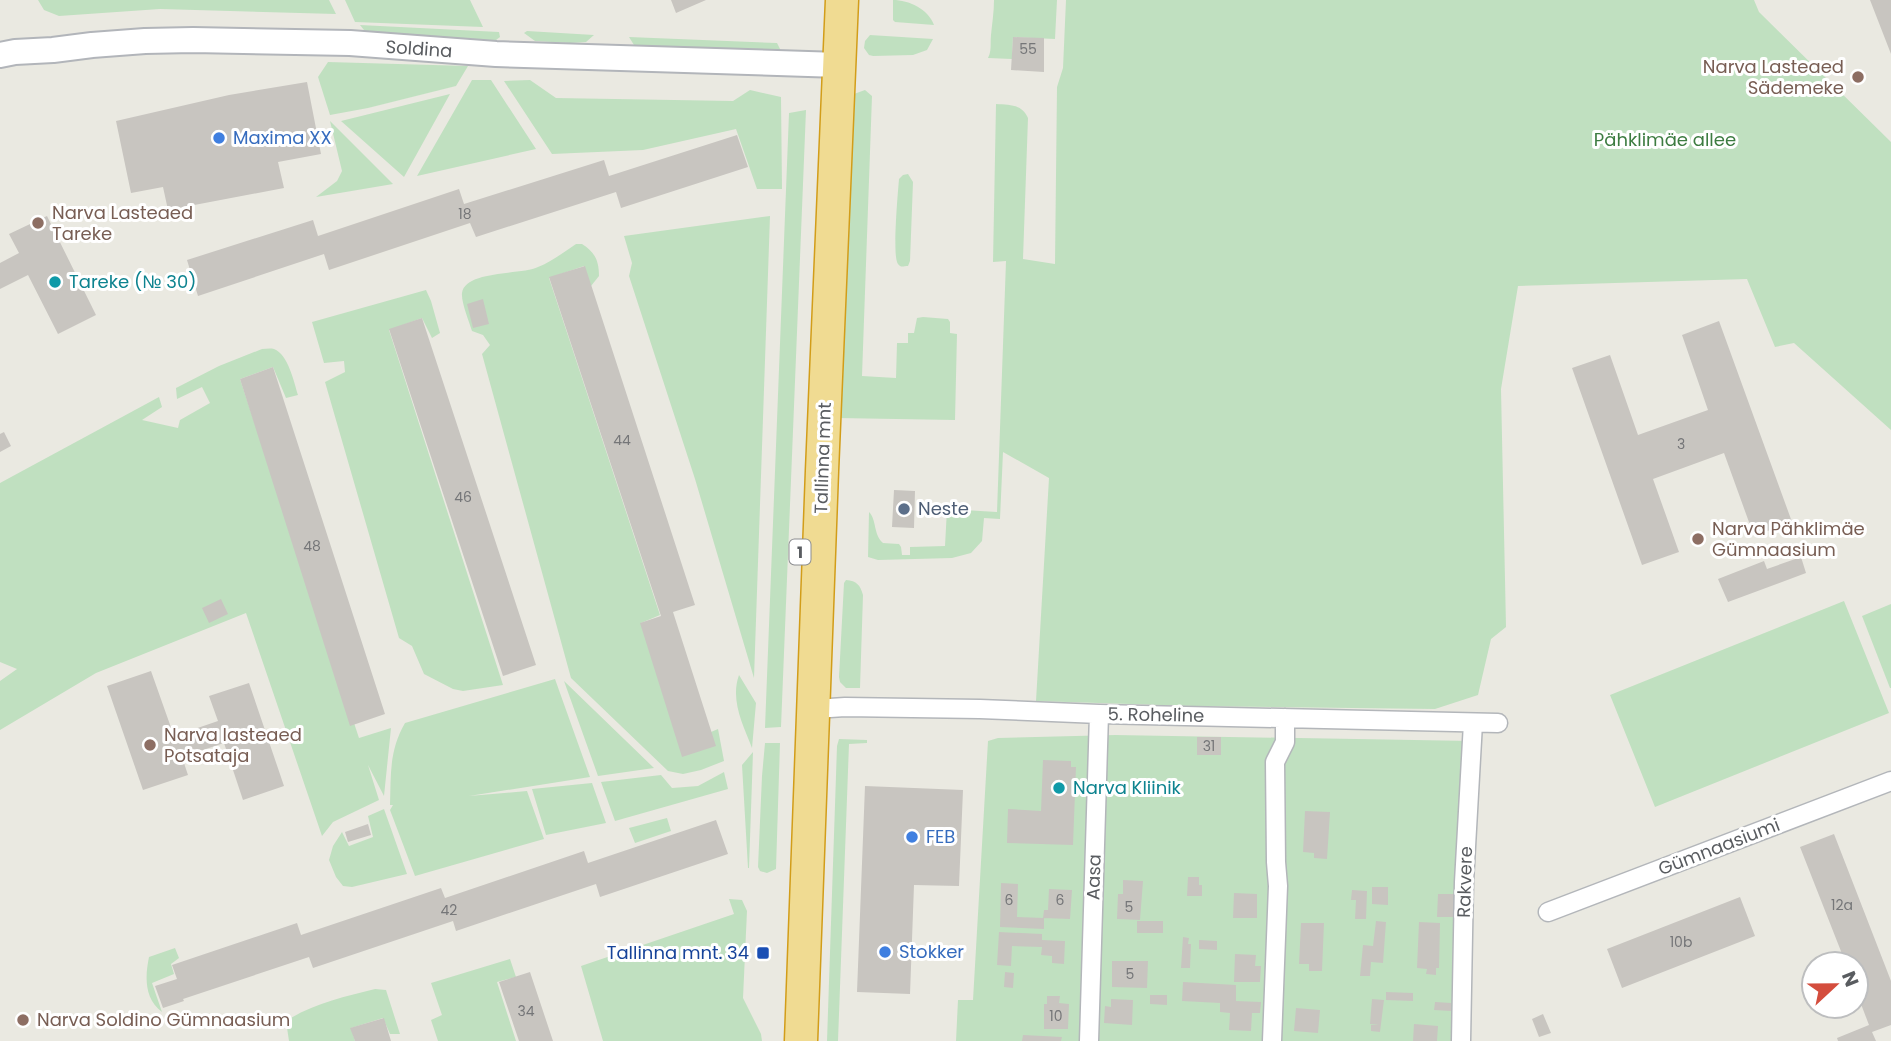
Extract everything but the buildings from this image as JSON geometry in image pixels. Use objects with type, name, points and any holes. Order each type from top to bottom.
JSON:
[{"type":"highway","name":"Tallinna mnt","points":[[801,1041],[822,484],[830,64],[823,0]]},
{"type":"highway","name":"Tallinna mnt","points":[[784,1041],[797,641],[830,64],[842,0]]},
{"type":"street","name":"Soldina","points":[[0,55],[132,42],[193,40],[350,43],[496,54],[830,64]]},
{"type":"street","name":"5. Roheline","points":[[815,709],[980,709],[1498,723]]},
{"type":"street","name":"Aasa","points":[[1089,1041],[1099,714]]},
{"type":"street","points":[[1272,1041],[1278,886],[1275,762],[1285,742],[1285,718]]},
{"type":"street","name":"Rakvere","points":[[1461,1041],[1464,882],[1473,723]]},
{"type":"street","name":"Gümnaasiumi","points":[[1548,912],[1891,782]]},
{"type":"green space","points":[[38,0],[329,0],[336,14],[160,9],[59,16],[44,10]]},
{"type":"green space","points":[[345,0],[470,0],[483,27],[355,22]]},
{"type":"green space","points":[[893,0],[917,6],[927,14],[934,25],[895,22]]},
{"type":"green space","points":[[994,0],[1057,0],[1055,39],[1013,37],[1012,59],[988,58]]},
{"type":"green space","name":"Pähklimäe allee","points":[[1066,0],[1754,0],[1759,12],[1891,142],[1891,430],[1794,343],[1775,347],[1747,279],[1518,286],[1501,389],[1506,627],[1491,639],[1478,695],[1435,709],[1036,701],[1049,478],[1003,452],[1000,519],[984,518],[982,541],[971,553],[952,558],[878,560],[868,557],[869,512],[883,543],[899,544],[902,555],[910,555],[910,547],[945,546],[947,509],[997,512],[1006,261],[993,262],[996,104],[1019,108],[1028,118],[1023,259],[1055,264],[1057,87],[1063,68]]},
{"type":"green space","points":[[360,25],[499,32],[500,37],[496,40],[457,40],[368,35]]},
{"type":"green space","points":[[524,33],[594,35],[586,42],[535,41]]},
{"type":"green space","points":[[870,35],[933,39],[927,50],[913,55],[873,56],[864,48]]},
{"type":"green space","points":[[629,37],[777,43],[781,51],[634,45]]},
{"type":"green space","points":[[328,62],[468,66],[456,86],[330,115],[318,77]]},
{"type":"green space","points":[[472,80],[491,80],[536,149],[417,176]]},
{"type":"green space","points":[[530,80],[556,98],[733,101],[750,90],[781,97],[782,189],[757,189],[736,129],[643,150],[552,154],[504,81]]},
{"type":"green space","points":[[865,90],[872,96],[862,376],[896,378],[897,343],[908,343],[908,333],[914,333],[917,318],[948,319],[950,333],[957,334],[955,420],[837,418],[849,99]]},
{"type":"green space","points":[[450,94],[404,177],[341,121]]},
{"type":"green space","points":[[806,110],[781,727],[765,728],[789,113]]},
{"type":"green space","points":[[330,121],[393,184],[316,197],[337,181],[342,171]]},
{"type":"green space","points":[[908,174],[913,182],[910,261],[908,266],[902,267],[896,259],[895,237],[899,179]]},
{"type":"green space","points":[[770,216],[754,678],[695,479],[629,276],[632,263],[624,236]]},
{"type":"green space","points":[[576,244],[582,244],[593,254],[599,276],[591,286],[584,266],[549,278],[660,615],[641,623],[711,732],[718,729],[724,761],[683,774],[668,771],[571,678],[482,354],[490,345],[483,335],[472,331],[463,301],[465,286],[473,280],[538,267]]},
{"type":"green space","points":[[426,290],[440,333],[432,338],[422,318],[389,330],[503,685],[463,691],[453,689],[424,674],[412,646],[399,638],[325,382],[345,372],[344,361],[324,363],[312,322]]},
{"type":"green space","points":[[262,349],[274,349],[283,356],[298,395],[286,398],[273,367],[240,379],[359,738],[391,728],[384,796],[368,765],[379,800],[333,822],[322,836],[246,613],[96,673],[0,730],[0,681],[17,669],[0,662],[0,483],[159,397],[162,407],[142,420],[178,428],[180,420],[210,403],[202,387],[177,399],[176,388],[219,366]]},
{"type":"green space","points":[[846,580],[858,584],[863,595],[860,688],[846,688],[839,677]]},
{"type":"green space","points":[[1844,601],[1889,713],[1655,807],[1610,695]]},
{"type":"green space","points":[[1891,604],[1891,688],[1890,688],[1862,616]]},
{"type":"green space","points":[[739,675],[756,703],[752,748],[737,703]]},
{"type":"green space","points":[[555,679],[590,777],[469,796],[527,791],[544,839],[415,876],[390,810],[393,805],[390,805],[393,753],[405,723]]},
{"type":"green space","points":[[564,681],[654,768],[598,776]]},
{"type":"green space","points":[[1115,735],[1472,741],[1459,1041],[956,1041],[958,1000],[973,1000],[988,741],[998,738]]},
{"type":"green space","points":[[839,739],[867,740],[867,743],[849,744],[838,1041],[827,1041],[837,746]]},
{"type":"green space","points":[[765,743],[780,743],[776,869],[767,873],[760,871],[758,867]]},
{"type":"green space","points":[[753,752],[749,868],[748,868],[742,765]]},
{"type":"green space","points":[[724,772],[728,789],[615,821],[601,782],[661,775],[672,788],[698,786]]},
{"type":"green space","points":[[592,783],[606,823],[546,835],[532,789]]},
{"type":"green space","points":[[384,809],[407,874],[352,887],[343,886],[329,860],[333,846],[342,832],[349,846],[373,837],[368,816]]},
{"type":"green space","points":[[667,818],[671,831],[635,843],[629,828]]},
{"type":"green space","points":[[729,899],[742,900],[747,911],[743,998],[762,1041],[603,1041],[581,966],[734,914]]},
{"type":"green space","points":[[175,948],[179,958],[171,964],[174,974],[152,983],[162,1012],[152,1001],[147,987],[149,957]]},
{"type":"green space","points":[[510,959],[516,977],[497,982],[516,1041],[438,1041],[431,1020],[442,1015],[431,983]]},
{"type":"green space","points":[[375,989],[386,990],[400,1034],[390,1034],[383,1018],[351,1028],[355,1041],[289,1041],[286,1021],[318,1005]]},
{"type":"place","name":"Narva Lasteaed Sädemeke","points":[[1858,77]]},
{"type":"place","name":"Maxima XX","points":[[219,138]]},
{"type":"place","name":"Narva Lasteaed Tareke","points":[[38,223]]},
{"type":"place","name":"Tareke (№ 30)","points":[[55,282]]},
{"type":"place","name":"Neste","points":[[904,509]]},
{"type":"place","name":"Narva Pähklimäe Gümnaasium","points":[[1698,539]]},
{"type":"place","name":"Narva lasteaed Potsataja","points":[[150,745]]},
{"type":"place","name":"Narva Kliinik","points":[[1059,788]]},
{"type":"place","name":"FEB","points":[[912,837]]},
{"type":"place","name":"Stokker","points":[[885,952]]},
{"type":"place","name":"Tallinna mnt. 34","points":[[763,953]]},
{"type":"place","name":"Narva Soldino Gümnaasium","points":[[23,1020]]}]
